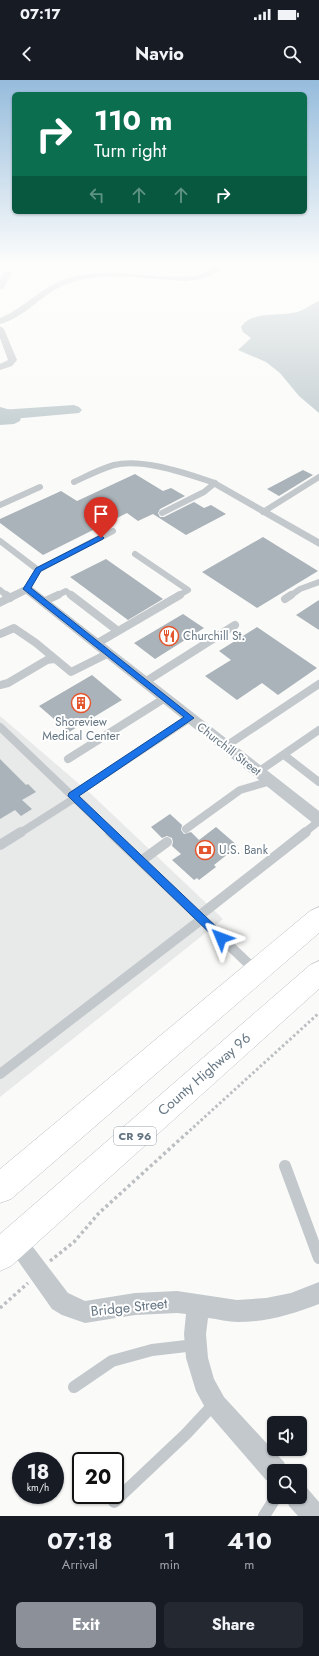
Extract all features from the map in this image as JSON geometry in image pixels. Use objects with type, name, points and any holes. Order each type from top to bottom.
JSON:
[{"type":"main road","points":[[0,1188],[319,918]]},
{"type":"main road","name":"County Highway 96","points":[[8,1248],[319,973]]},
{"type":"street","points":[[0,329],[12,355],[12,360],[9,364],[0,367]]},
{"type":"street","points":[[215,484],[319,544]]},
{"type":"street","points":[[5,600],[27,589]]},
{"type":"street","name":"Churchill Street","points":[[27,589],[319,820]]},
{"type":"street","name":"Bridge Street","points":[[8,1248],[60,1301],[70,1307],[85,1312],[135,1304],[177,1302],[237,1311],[266,1309],[291,1304],[319,1293]]},
{"type":"street","points":[[198,1305],[195,1334],[197,1358],[204,1383],[215,1404],[269,1464]]},
{"type":"street","points":[[304,1504],[315,1516]]},
{"type":"lane","points":[[74,482],[116,465],[132,464],[194,476],[215,484]]},
{"type":"lane","points":[[263,512],[319,477]]},
{"type":"lane","points":[[162,513],[204,492],[215,484]]},
{"type":"lane","points":[[0,505],[40,487]]},
{"type":"lane","points":[[27,589],[38,570],[113,531]]},
{"type":"lane","points":[[0,541],[38,570]]},
{"type":"lane","points":[[96,644],[188,590],[135,554]]},
{"type":"lane","points":[[285,599],[300,589],[319,582]]},
{"type":"lane","points":[[0,590],[5,600]]},
{"type":"lane","points":[[44,602],[66,591],[118,631]]},
{"type":"lane","points":[[144,682],[236,625]]},
{"type":"lane","points":[[0,634],[14,628],[24,633],[71,672],[109,653]]},
{"type":"lane","points":[[0,685],[8,683],[47,660],[54,659]]},
{"type":"lane","points":[[226,746],[319,684]]},
{"type":"lane","points":[[68,759],[165,698]]},
{"type":"lane","points":[[0,845],[74,797],[190,718]]},
{"type":"lane","points":[[0,726],[256,971]]},
{"type":"lane","points":[[258,772],[319,730]]},
{"type":"lane","points":[[284,755],[319,782]]},
{"type":"lane","points":[[186,829],[240,790],[271,782]]},
{"type":"lane","points":[[0,1074],[200,918],[319,820]]},
{"type":"lane","points":[[141,861],[167,842]]},
{"type":"lane","points":[[285,1166],[319,1258]]},
{"type":"lane","points":[[74,1387],[112,1361],[152,1350],[196,1345]]},
{"type":"lane","points":[[124,1493],[186,1434],[215,1404]]},
{"type":"lane","points":[[264,1516],[272,1504]]},
{"type":"path","points":[[52,1260],[74,1242],[99,1213],[319,1013]]},
{"type":"path","points":[[0,1308],[23,1287]]},
{"type":"shaded area","points":[[242,329],[319,329],[319,413],[299,396],[280,373],[266,362],[238,350],[251,338],[243,332]]},
{"type":"shaded area","points":[[0,407],[18,412],[21,417],[20,421],[14,424],[0,425]]},
{"type":"shaded area","points":[[0,716],[92,795],[223,919],[0,1097]]},
{"type":"building","points":[[303,470],[313,475],[279,496],[267,489]]},
{"type":"building","points":[[135,474],[163,491],[171,488],[185,496],[160,509],[158,513],[160,517],[164,517],[194,502],[204,508],[211,505],[226,514],[186,535],[153,514],[138,521],[127,513],[43,555],[0,523],[0,519],[61,491],[77,501]]},
{"type":"building","points":[[263,537],[318,571],[257,608],[202,572]]},
{"type":"building","points":[[106,559],[163,599],[128,620],[70,577]]},
{"type":"building","points":[[319,600],[319,630],[296,615]]},
{"type":"building","name":"Churchill St.","points":[[183,614],[204,628],[155,659],[134,643]]},
{"type":"building","points":[[257,627],[317,668],[278,695],[262,683],[237,700],[205,676],[231,660],[219,651]]},
{"type":"building","name":"Shoreview Medical Center","points":[[92,675],[122,700],[69,732],[39,706]]},
{"type":"building","points":[[0,759],[26,785],[28,784],[36,792],[22,800],[32,809],[21,816],[15,810],[0,819]]},
{"type":"building","name":"U.S. Bank","points":[[170,814],[182,825],[181,830],[184,834],[191,832],[199,840],[216,827],[238,846],[214,865],[216,867],[199,880],[197,878],[194,880],[172,860],[181,854],[172,846],[172,838],[167,836],[162,838],[151,827]]},
{"type":"waterway","points":[[0,415],[74,410]]},
{"type":"place","name":"Churchill St.","points":[[169,636]]},
{"type":"place","name":"Shoreview Medical Center","points":[[81,703]]},
{"type":"place","name":"U.S. Bank","points":[[205,850]]},
{"type":"route","points":[[101,538],[38,570],[27,589],[190,718],[72,796],[221,938]]}]
